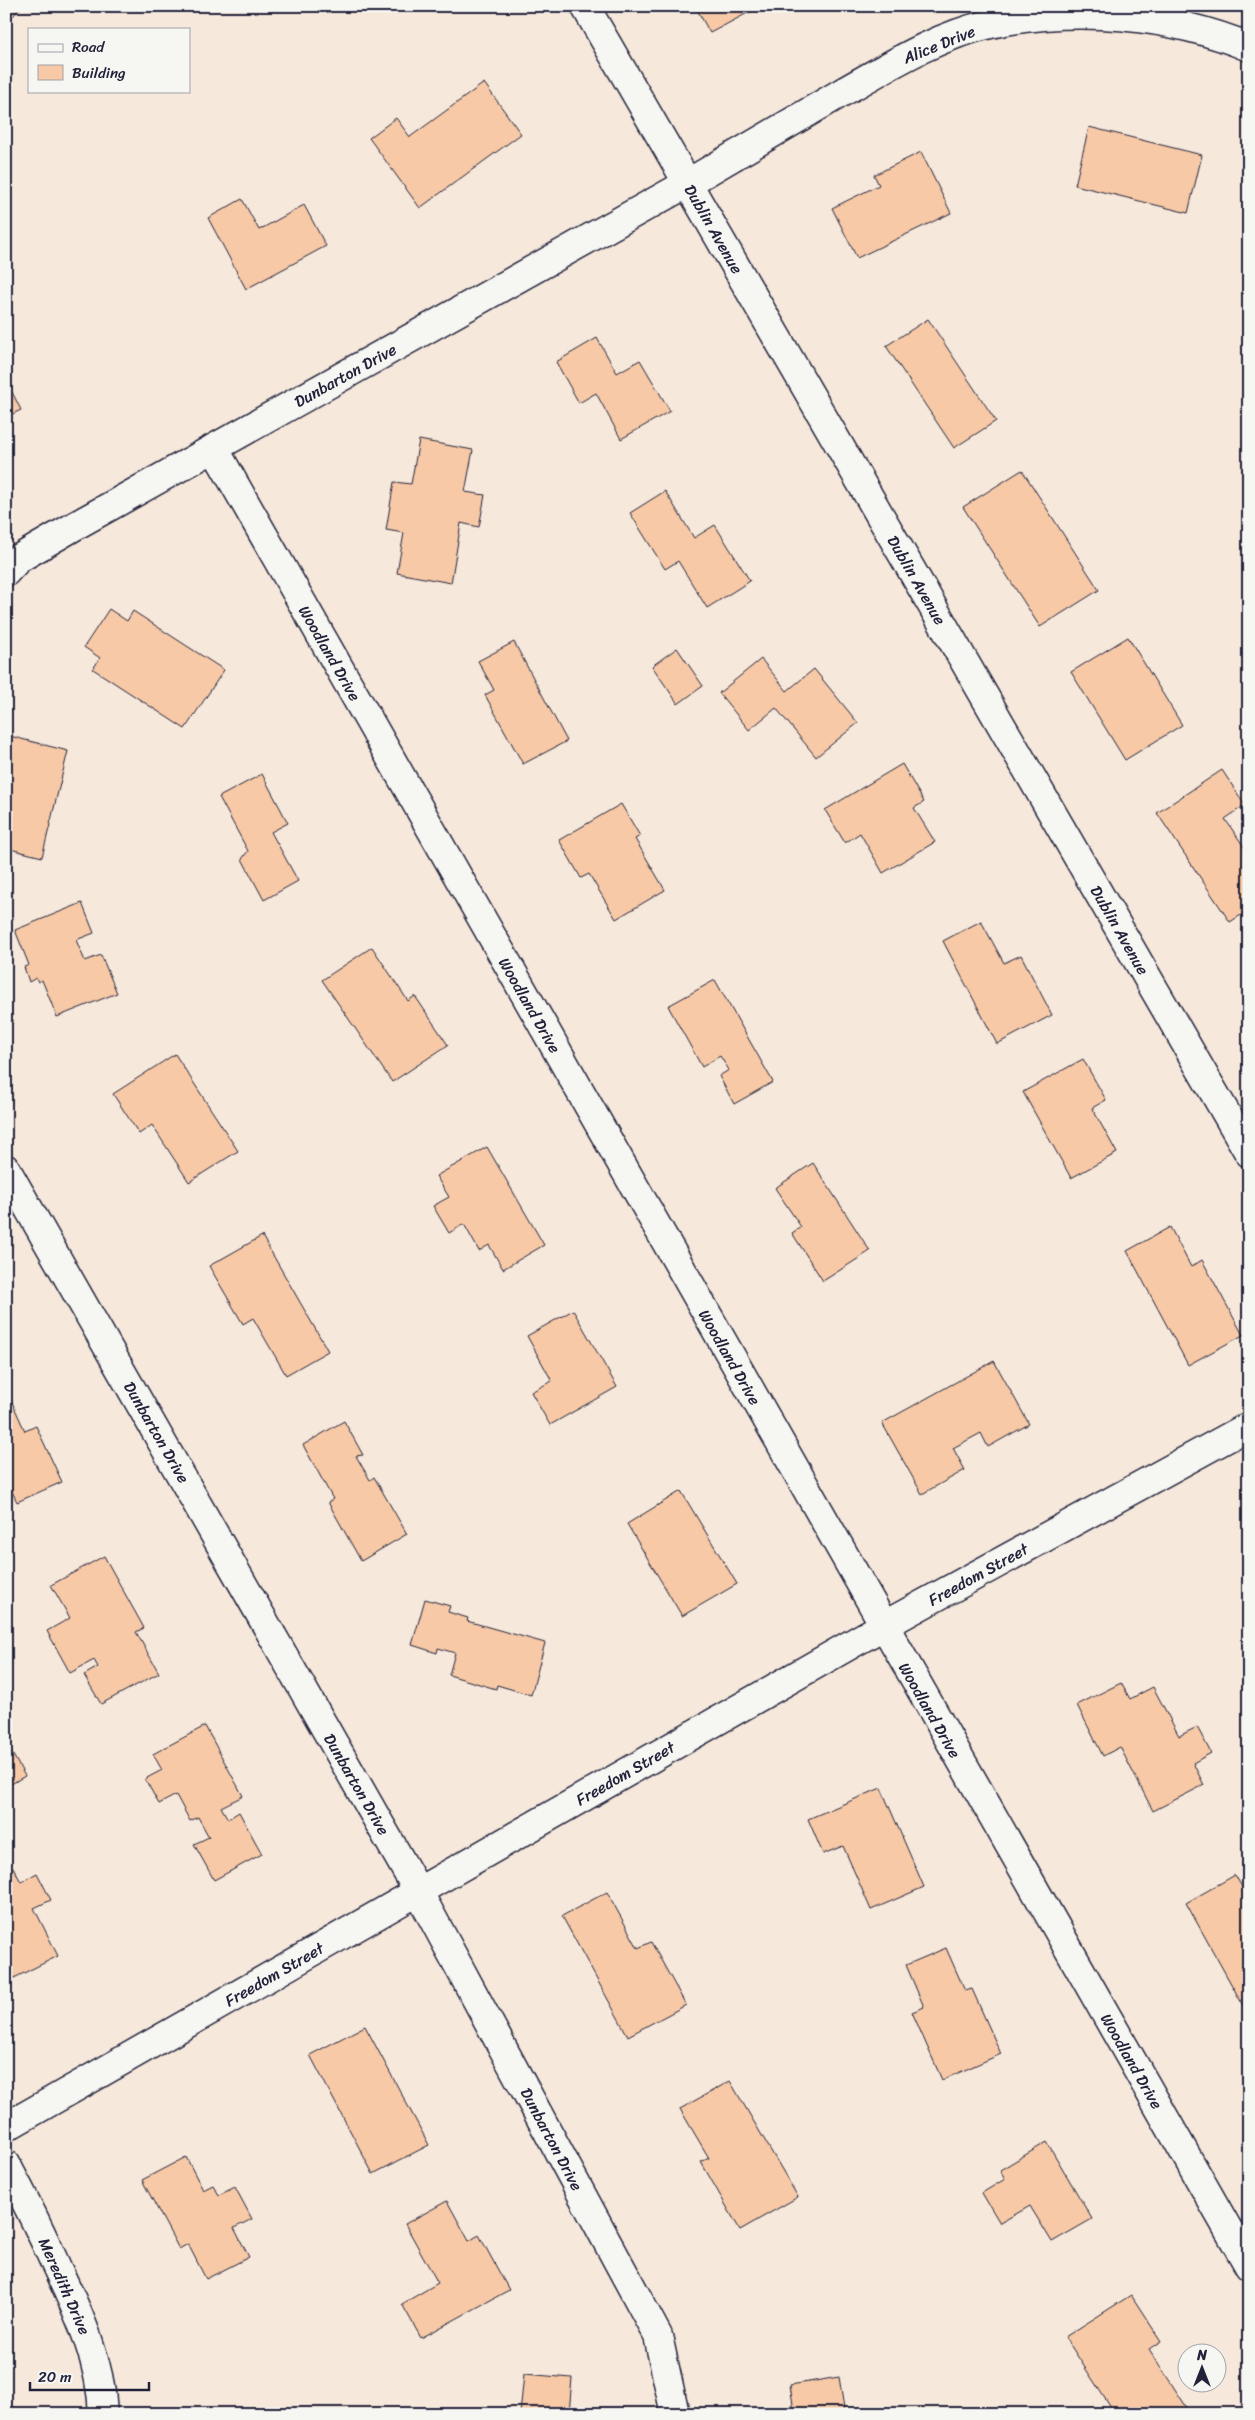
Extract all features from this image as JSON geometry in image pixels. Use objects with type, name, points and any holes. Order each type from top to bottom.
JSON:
[{"type":"street","name":"Dublin Avenue","points":[[585,6],[1249,1153]]},
{"type":"street","name":"Alice Drive","points":[[687,183],[922,48],[989,24],[1058,16],[1130,18],[1203,30],[1249,48]]},
{"type":"street","name":"Dunbarton Drive","points":[[6,572],[18,559],[26,554],[687,183]]},
{"type":"street","name":"Woodland Drive","points":[[214,448],[882,1626],[1249,2266]]},
{"type":"street","name":"Dunbarton Drive","points":[[6,1169],[418,1891],[658,2336],[675,2414]]},
{"type":"street","name":"Freedom Street","points":[[6,2127],[882,1626],[1249,1426]]},
{"type":"street","name":"Meredith Drive","points":[[6,2164],[27,2203],[88,2334],[99,2376],[104,2414]]},
{"type":"building","points":[[6,6],[22,6],[6,24]]},
{"type":"building","points":[[695,6],[756,6],[757,8],[710,33]]},
{"type":"building","points":[[484,83],[521,134],[420,208],[369,138],[396,118],[410,137]]},
{"type":"building","points":[[1089,127],[1202,155],[1188,213],[1075,185]]},
{"type":"building","points":[[921,152],[951,213],[857,258],[832,208],[879,185],[874,175]]},
{"type":"building","points":[[242,199],[259,230],[304,205],[326,246],[246,289],[208,218]]},
{"type":"building","points":[[928,319],[996,421],[954,448],[886,346]]},
{"type":"building","points":[[597,338],[617,373],[640,360],[670,411],[621,439],[596,393],[579,403],[556,362]]},
{"type":"building","points":[[6,380],[21,410],[6,417]]},
{"type":"building","points":[[419,440],[473,450],[465,492],[485,495],[479,527],[461,523],[451,583],[397,573],[404,533],[386,530],[394,482],[411,484]]},
{"type":"building","points":[[1022,470],[1099,590],[1040,627],[963,507]]},
{"type":"building","points":[[665,491],[694,538],[715,525],[750,581],[707,608],[678,561],[665,569],[630,513]]},
{"type":"building","points":[[109,609],[127,621],[133,611],[224,670],[185,729],[93,669],[100,658],[84,647]]},
{"type":"building","points":[[1128,637],[1182,725],[1125,760],[1071,672]]},
{"type":"building","points":[[514,642],[567,741],[523,764],[485,695],[494,690],[478,661]]},
{"type":"building","points":[[677,648],[703,686],[678,704],[652,666]]},
{"type":"building","points":[[761,659],[787,691],[814,669],[858,723],[816,757],[776,708],[749,730],[719,693]]},
{"type":"building","points":[[6,735],[68,751],[42,857],[6,848]]},
{"type":"building","points":[[902,764],[924,802],[914,808],[935,842],[883,873],[860,833],[845,843],[825,810]]},
{"type":"building","points":[[1222,770],[1245,805],[1225,819],[1249,854],[1249,910],[1230,922],[1157,813]]},
{"type":"building","points":[[262,774],[288,823],[271,832],[298,881],[264,900],[242,859],[248,851],[219,797]]},
{"type":"building","points":[[621,804],[640,836],[635,839],[665,890],[616,919],[589,874],[581,878],[559,840]]},
{"type":"building","points":[[82,903],[94,933],[76,940],[85,961],[101,955],[117,993],[57,1017],[42,980],[38,982],[36,978],[29,982],[24,967],[29,965],[15,930]]},
{"type":"building","points":[[981,921],[1004,963],[1021,955],[1052,1015],[997,1044],[943,941]]},
{"type":"building","points":[[372,947],[408,1001],[415,996],[448,1045],[392,1082],[322,980]]},
{"type":"building","points":[[715,980],[773,1082],[734,1104],[719,1076],[729,1070],[720,1056],[702,1067],[668,1006]]},
{"type":"building","points":[[175,1054],[238,1151],[189,1182],[152,1125],[139,1134],[113,1094]]},
{"type":"building","points":[[1083,1059],[1106,1100],[1092,1108],[1117,1153],[1071,1178],[1023,1092]]},
{"type":"building","points":[[487,1147],[544,1245],[503,1269],[489,1245],[479,1251],[464,1224],[449,1233],[433,1206],[449,1197],[436,1176]]},
{"type":"building","points":[[813,1163],[870,1251],[823,1281],[792,1233],[801,1227],[775,1188]]},
{"type":"building","points":[[1170,1227],[1191,1267],[1202,1260],[1243,1335],[1188,1365],[1127,1251]]},
{"type":"building","points":[[262,1236],[328,1351],[286,1375],[253,1318],[243,1324],[209,1266]]},
{"type":"building","points":[[573,1310],[617,1387],[550,1425],[531,1392],[552,1381],[527,1336]]},
{"type":"building","points":[[994,1361],[1029,1424],[988,1447],[981,1433],[953,1448],[965,1470],[922,1494],[882,1423]]},
{"type":"building","points":[[6,1389],[25,1431],[36,1426],[62,1482],[17,1502],[6,1479]]},
{"type":"building","points":[[344,1421],[363,1455],[356,1456],[370,1480],[374,1477],[407,1534],[361,1561],[328,1502],[333,1499],[303,1445]]},
{"type":"building","points":[[681,1491],[737,1584],[682,1616],[627,1524]]},
{"type":"building","points":[[104,1556],[144,1628],[136,1632],[159,1673],[101,1704],[84,1675],[98,1667],[94,1660],[70,1673],[47,1631],[70,1618],[51,1585]]},
{"type":"building","points":[[425,1599],[450,1606],[448,1612],[468,1618],[467,1621],[545,1643],[531,1695],[497,1685],[496,1689],[449,1675],[455,1653],[438,1648],[437,1653],[412,1645]]},
{"type":"building","points":[[1121,1683],[1130,1699],[1153,1687],[1179,1736],[1197,1727],[1211,1753],[1193,1763],[1204,1785],[1153,1811],[1120,1747],[1103,1756],[1077,1705]]},
{"type":"building","points":[[205,1726],[243,1796],[221,1807],[228,1819],[239,1812],[262,1854],[214,1880],[194,1844],[209,1837],[198,1817],[190,1821],[176,1795],[159,1804],[145,1779],[162,1770],[153,1754]]},
{"type":"building","points":[[6,1743],[25,1776],[6,1787]]},
{"type":"building","points":[[881,1788],[924,1887],[871,1910],[843,1846],[823,1854],[808,1819]]},
{"type":"building","points":[[13,1867],[21,1882],[37,1873],[51,1900],[34,1908],[58,1956],[8,1981],[6,1870]]},
{"type":"building","points":[[1235,1875],[1249,1899],[1249,2016],[1186,1903]]},
{"type":"building","points":[[607,1892],[638,1948],[651,1942],[686,2005],[628,2036],[562,1916]]},
{"type":"building","points":[[946,1948],[965,1991],[972,1989],[1001,2054],[942,2080],[912,2012],[924,2007],[906,1965]]},
{"type":"building","points":[[365,2026],[429,2145],[373,2174],[310,2055]]},
{"type":"building","points":[[730,2081],[798,2197],[740,2230],[701,2162],[709,2158],[680,2109]]},
{"type":"building","points":[[1047,2142],[1092,2219],[1052,2242],[1030,2206],[1000,2223],[982,2193],[1005,2179],[1000,2170]]},
{"type":"building","points":[[186,2157],[203,2190],[213,2185],[219,2195],[235,2187],[252,2219],[234,2228],[249,2257],[206,2279],[188,2244],[179,2249],[142,2180]]},
{"type":"building","points":[[447,2201],[469,2241],[479,2235],[509,2290],[421,2338],[402,2304],[438,2283],[405,2224]]},
{"type":"building","points":[[1131,2295],[1161,2341],[1149,2349],[1191,2414],[1115,2414],[1065,2337]]},
{"type":"building","points":[[524,2374],[572,2378],[569,2414],[520,2414]]},
{"type":"building","points":[[839,2377],[845,2414],[785,2414],[784,2412],[794,2411],[790,2385]]}]
